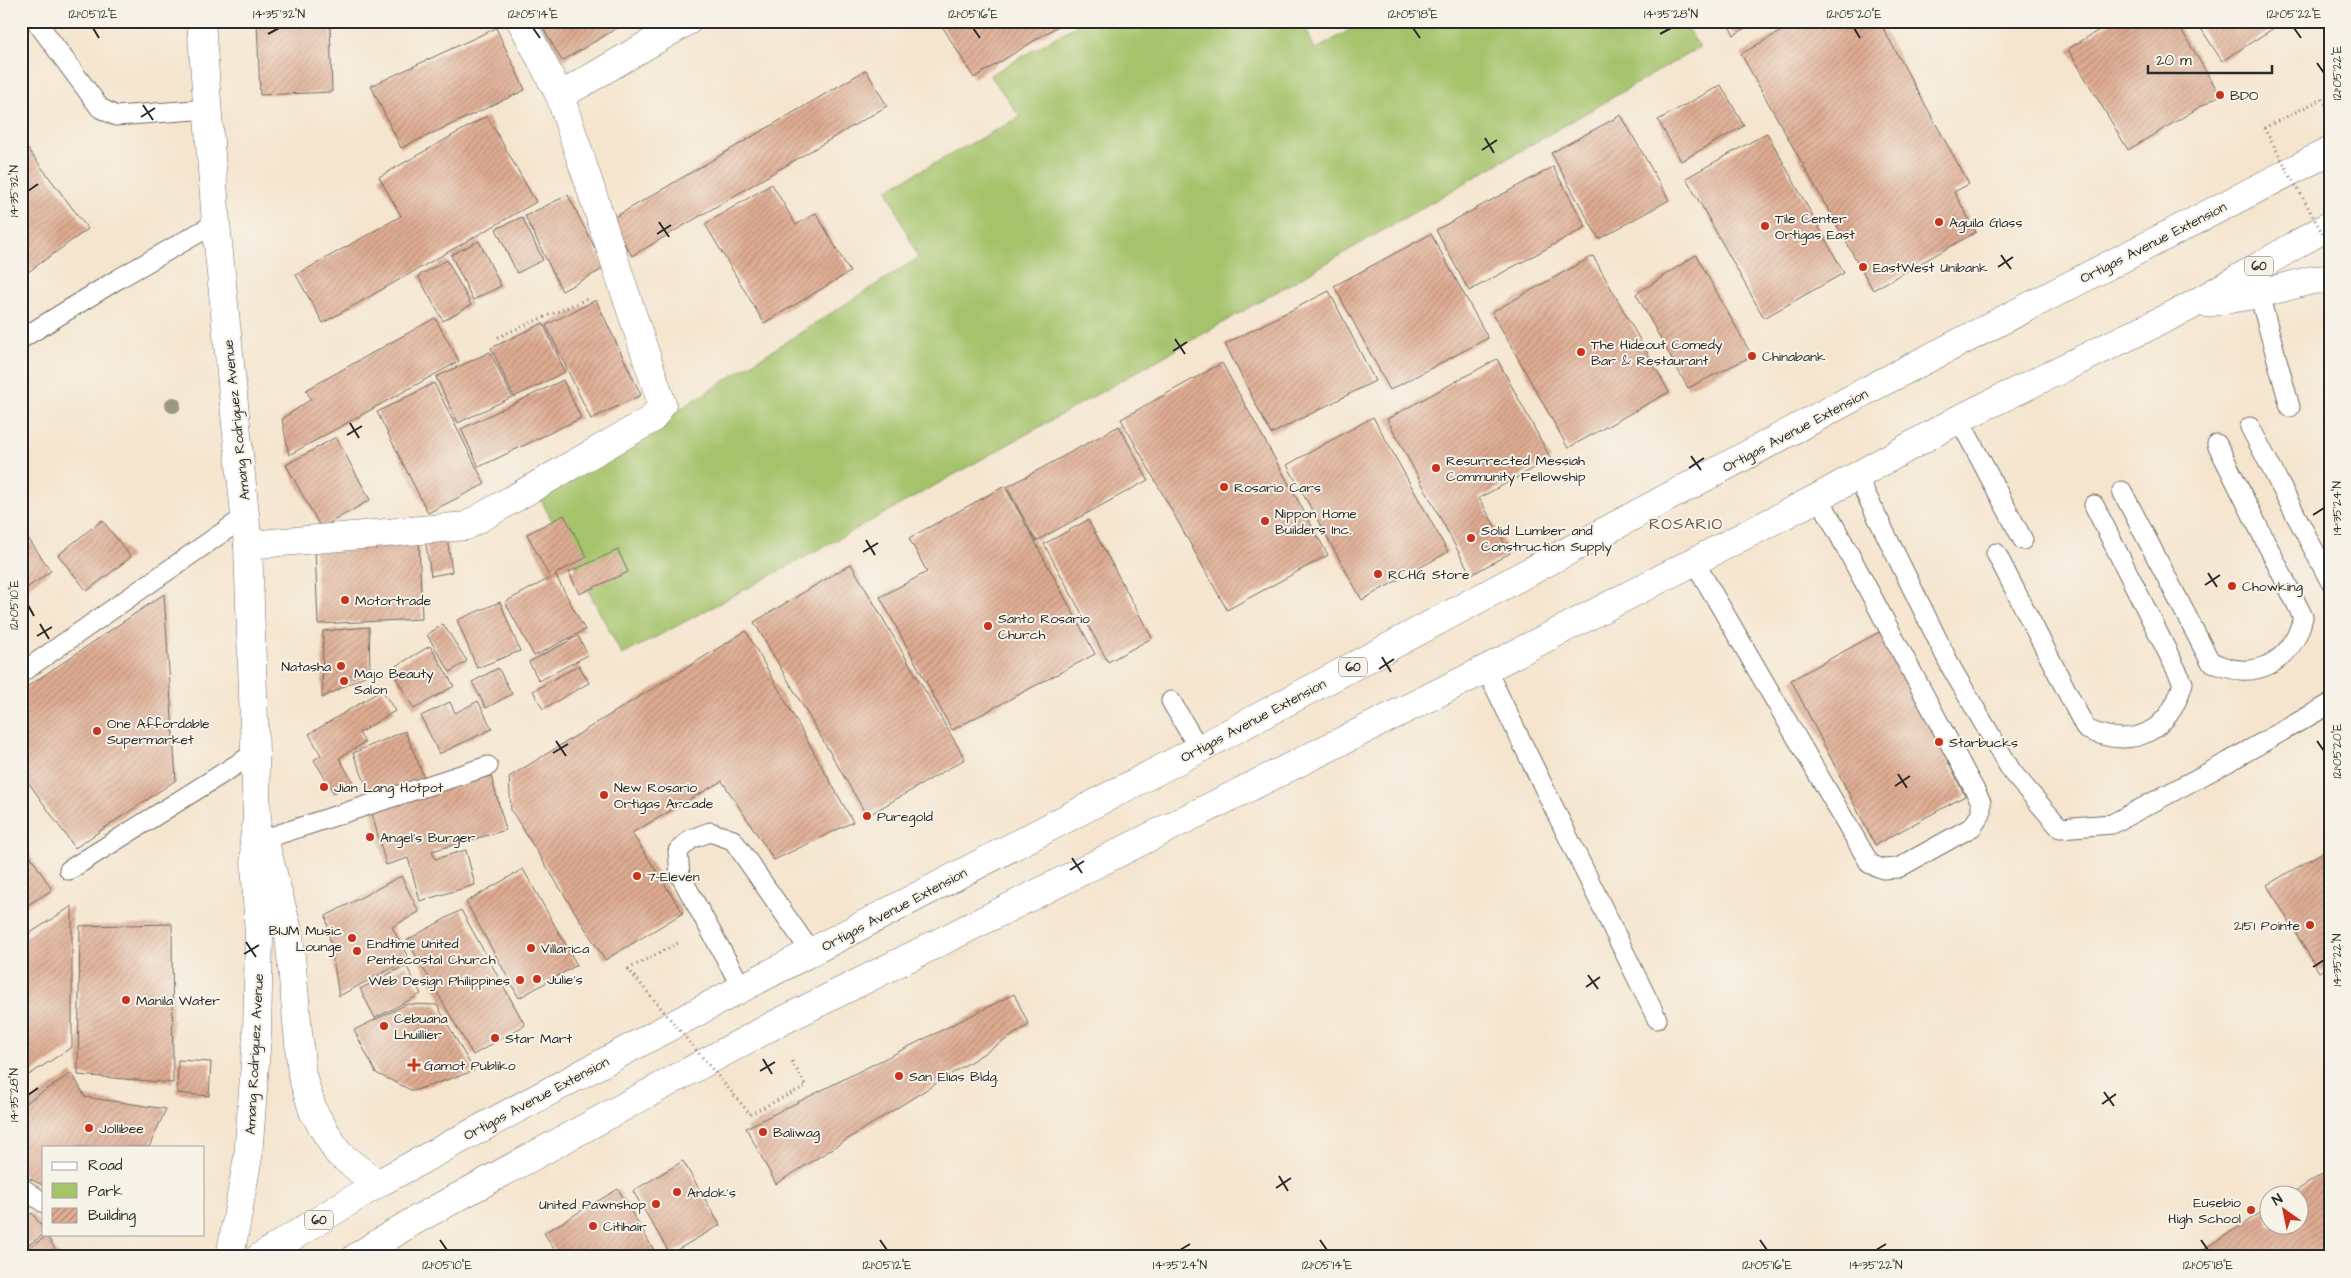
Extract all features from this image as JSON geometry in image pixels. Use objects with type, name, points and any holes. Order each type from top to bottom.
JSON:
[{"type":"main road","name":"Amang Rodriguez Avenue","points":[[201,21],[216,223],[246,516],[258,833],[259,937],[257,1036],[248,1157],[230,1257]]},
{"type":"main road","points":[[248,545],[466,526],[652,419],[662,404],[560,96],[521,21]]},
{"type":"main road","points":[[560,96],[688,21]]},
{"type":"main road","name":"Ortigas Avenue Extension","points":[[260,1257],[377,1184],[742,988],[1199,749],[1871,389],[2330,151]]},
{"type":"main road","name":"60","points":[[356,1257],[421,1217],[772,1026],[1486,669],[1819,497],[1960,419],[2188,307],[2330,225]]},
{"type":"main road","points":[[2188,307],[2259,294],[2312,280],[2330,278]]},
{"type":"main road","name":"Amang Rodriguez Avenue","points":[[258,833],[288,935],[302,1075],[313,1112],[338,1153],[377,1184]]},
{"type":"lane","points":[[36,21],[100,108],[116,116],[208,109]]},
{"type":"lane","points":[[21,339],[118,279],[216,223]]},
{"type":"lane","points":[[2259,294],[2290,407]]},
{"type":"lane","points":[[1960,419],[2023,540]]},
{"type":"lane","points":[[2250,427],[2330,581]]},
{"type":"lane","points":[[2122,491],[2210,661],[2224,668],[2239,672],[2270,665],[2283,656],[2293,645],[2300,632],[2303,617],[2217,444]]},
{"type":"lane","points":[[1857,476],[1957,678],[2012,772],[2060,828],[2112,824],[2330,704]]},
{"type":"lane","points":[[1694,561],[1870,864],[1883,869],[1898,868],[1972,827],[1980,814],[1982,802],[1819,497]]},
{"type":"lane","points":[[1996,554],[2086,729],[2117,739],[2133,737],[2148,732],[2161,723],[2172,711],[2183,683],[2094,505]]},
{"type":"lane","points":[[21,673],[246,516]]},
{"type":"lane","points":[[1486,669],[1657,1019]]},
{"type":"lane","points":[[1171,700],[1199,749]]},
{"type":"lane","points":[[68,870],[255,753]]},
{"type":"lane","points":[[258,833],[488,766]]},
{"type":"lane","points":[[742,988],[680,875],[678,851],[691,839],[710,832],[732,840],[811,952]]},
{"type":"lane","points":[[21,1187],[42,1202]]},
{"type":"path","points":[[2330,112],[2322,99],[2264,128],[2330,246]]},
{"type":"path","points":[[498,337],[622,284]]},
{"type":"path","points":[[684,940],[628,970],[750,1114],[806,1086]]},
{"type":"green space","points":[[1084,21],[1303,21],[1315,50],[1365,21],[1682,21],[1700,47],[1029,433],[622,655],[540,498],[918,258],[887,189],[1020,117],[990,75]]},
{"type":"building","points":[[257,21],[330,21],[332,92],[260,95]]},
{"type":"building","points":[[539,21],[629,21],[562,61]]},
{"type":"building","points":[[939,21],[1066,21],[974,78]]},
{"type":"building","points":[[1726,21],[1757,21],[1734,35]]},
{"type":"building","points":[[1799,21],[1879,21],[1969,184],[1954,192],[1976,232],[1873,290],[1741,54]]},
{"type":"building","points":[[2114,21],[2176,21],[2220,95],[2128,150],[2068,49]]},
{"type":"building","points":[[2196,21],[2285,21],[2222,61]]},
{"type":"building","points":[[496,28],[525,90],[401,148],[371,86]]},
{"type":"building","points":[[866,70],[887,106],[632,256],[610,220]]},
{"type":"building","points":[[1721,85],[1744,126],[1681,161],[1658,120]]},
{"type":"building","points":[[1621,115],[1669,200],[1599,239],[1551,153]]},
{"type":"building","points":[[487,116],[536,202],[323,323],[296,275],[401,216],[379,177]]},
{"type":"building","name":"Tile Center Ortigas East","points":[[1767,133],[1844,273],[1764,318],[1686,178]]},
{"type":"building","points":[[21,140],[88,229],[21,277]]},
{"type":"building","points":[[1553,167],[1586,227],[1469,291],[1436,230]]},
{"type":"building","points":[[772,184],[796,225],[816,213],[850,272],[764,323],[705,224]]},
{"type":"building","points":[[568,195],[605,268],[562,291],[525,216]]},
{"type":"building","points":[[522,217],[543,260],[517,273],[496,229]]},
{"type":"building","points":[[1431,234],[1488,338],[1390,390],[1334,286]]},
{"type":"building","points":[[479,241],[501,286],[473,300],[451,255]]},
{"type":"building","points":[[1696,255],[1752,356],[1688,388],[1636,294]]},
{"type":"building","name":"The Hideout Comedy Bar & Restaurant","points":[[1593,256],[1669,392],[1568,448],[1492,312]]},
{"type":"building","points":[[447,260],[471,305],[443,321],[418,276]]},
{"type":"building","points":[[1329,291],[1375,381],[1271,434],[1225,344]]},
{"type":"building","points":[[596,300],[641,395],[591,419],[546,325]]},
{"type":"building","points":[[435,318],[459,361],[289,455],[282,419],[311,399],[306,390]]},
{"type":"building","points":[[543,323],[565,372],[514,397],[491,348]]},
{"type":"building","points":[[490,352],[512,397],[458,423],[436,377]]},
{"type":"building","points":[[1497,359],[1551,459],[1479,498],[1510,553],[1471,575],[1387,419]]},
{"type":"building","name":"Rosario Cars","points":[[1222,363],[1328,555],[1227,610],[1121,419]]},
{"type":"building","points":[[563,380],[581,418],[479,467],[461,429]]},
{"type":"building","points":[[434,383],[485,484],[428,513],[377,412]]},
{"type":"building","points":[[1373,417],[1448,552],[1362,600],[1287,465]]},
{"type":"building","points":[[1119,426],[1148,480],[1036,541],[1007,487]]},
{"type":"building","points":[[336,437],[370,500],[321,528],[286,465]]},
{"type":"building","name":"Santo Rosario Church","points":[[1005,486],[1095,654],[952,730],[880,597],[927,572],[909,538]]},
{"type":"building","points":[[564,515],[587,557],[555,574],[585,630],[534,656],[505,602],[550,578],[527,534]]},
{"type":"building","points":[[102,520],[131,557],[87,591],[58,555]]},
{"type":"building","points":[[1088,520],[1152,638],[1108,662],[1044,544]]},
{"type":"building","points":[[21,528],[51,571],[21,592]]},
{"type":"building","points":[[447,537],[452,572],[431,576],[425,539]]},
{"type":"building","points":[[419,542],[422,619],[318,624],[315,547]]},
{"type":"building","points":[[618,550],[628,572],[579,594],[569,572]]},
{"type":"building","points":[[851,564],[965,759],[867,816],[754,622]]},
{"type":"building","name":"One Affordable Supermarket","points":[[164,594],[176,780],[75,848],[21,772],[21,691]]},
{"type":"building","points":[[500,602],[520,651],[477,668],[457,620]]},
{"type":"building","points":[[443,624],[467,661],[450,672],[427,635]]},
{"type":"building","points":[[369,627],[370,673],[322,698],[323,631]]},
{"type":"building","points":[[1883,630],[1965,796],[1875,845],[1791,680]]},
{"type":"building","name":"New Rosario Ortigas Arcade","points":[[746,631],[853,822],[774,860],[722,781],[632,833],[683,913],[605,960],[511,810],[509,777]]},
{"type":"building","points":[[578,636],[588,655],[539,681],[529,662]]},
{"type":"building","points":[[430,646],[454,686],[414,709],[391,669]]},
{"type":"building","points":[[579,665],[589,683],[543,709],[533,691]]},
{"type":"building","points":[[498,668],[512,694],[486,708],[472,682]]},
{"type":"building","points":[[382,690],[395,711],[359,733],[365,742],[339,758],[353,782],[334,793],[314,760],[321,755],[309,734]]},
{"type":"building","points":[[478,701],[492,729],[439,754],[421,716],[450,702],[455,713]]},
{"type":"building","points":[[405,731],[424,777],[372,799],[353,753]]},
{"type":"building","points":[[491,776],[506,830],[432,851],[435,859],[466,850],[475,885],[420,901],[408,858],[386,865],[371,810]]},
{"type":"building","points":[[21,841],[52,890],[21,909]]},
{"type":"building","name":"2151 Pointe","points":[[2330,848],[2330,966],[2319,972],[2267,885]]},
{"type":"building","points":[[523,869],[577,965],[519,998],[466,902]]},
{"type":"building","points":[[401,876],[419,912],[392,927],[409,959],[339,996],[326,916]]},
{"type":"building","points":[[72,906],[72,1047],[21,1080],[21,939]]},
{"type":"building","points":[[461,910],[525,1025],[473,1055],[407,940]]},
{"type":"building","name":"Manila Water","points":[[172,924],[173,1083],[78,1075],[80,926]]},
{"type":"building","points":[[406,965],[421,994],[375,1018],[360,989]]},
{"type":"building","name":"San Elias Bldg.","points":[[1014,994],[1029,1025],[776,1184],[746,1128]]},
{"type":"building","points":[[407,1004],[437,1005],[474,1071],[413,1091],[376,1073],[354,1030]]},
{"type":"building","points":[[178,1060],[211,1062],[209,1096],[177,1093]]},
{"type":"building","name":"Jollibee","points":[[72,1073],[85,1097],[166,1109],[149,1146],[42,1146],[42,1185],[21,1174],[21,1106]]},
{"type":"building","points":[[683,1161],[720,1225],[670,1254],[633,1191]]},
{"type":"building","points":[[2330,1169],[2330,1257],[2192,1257],[2258,1214],[2258,1236],[2308,1236],[2308,1186],[2304,1186]]},
{"type":"building","points":[[618,1189],[658,1257],[559,1257],[544,1233]]},
{"type":"building","points":[[32,1213],[42,1226],[42,1235],[21,1250],[21,1220]]},
{"type":"building","points":[[47,1236],[60,1257],[31,1257],[27,1249]]},
{"type":"place","name":"BDO","points":[[2220,95]]},
{"type":"place","name":"Aguila Glass","points":[[1939,222]]},
{"type":"place","name":"Tile Center Ortigas East","points":[[1765,226]]},
{"type":"place","name":"EastWest Unibank","points":[[1863,267]]},
{"type":"place","name":"The Hideout Comedy Bar & Restaurant","points":[[1581,352]]},
{"type":"place","name":"Chinabank","points":[[1752,356]]},
{"type":"place","name":"Resurrected Messiah Community Fellowship","points":[[1436,468]]},
{"type":"place","name":"Rosario Cars","points":[[1224,487]]},
{"type":"place","name":"Nippon Home Builders Inc.","points":[[1265,521]]},
{"type":"place","name":"Solid Lumber and Construction Supply","points":[[1471,538]]},
{"type":"place","name":"RCHG Store","points":[[1378,574]]},
{"type":"place","name":"Chowking","points":[[2232,586]]},
{"type":"place","name":"Motortrade","points":[[345,600]]},
{"type":"place","name":"Santo Rosario Church","points":[[988,626]]},
{"type":"place","name":"Natasha","points":[[341,666]]},
{"type":"place","name":"Majo Beauty Salon","points":[[344,681]]},
{"type":"place","name":"One Affordable Supermarket","points":[[97,731]]},
{"type":"place","name":"Starbucks","points":[[1939,742]]},
{"type":"place","name":"Jian Lang Hotpot","points":[[324,787]]},
{"type":"place","name":"New Rosario Ortigas Arcade","points":[[604,795]]},
{"type":"place","name":"Puregold","points":[[867,816]]},
{"type":"place","name":"Angel's Burger","points":[[370,837]]},
{"type":"place","name":"7-Eleven","points":[[637,876]]},
{"type":"place","name":"2151 Pointe","points":[[2310,925]]},
{"type":"place","name":"BIJM Music Lounge","points":[[352,938]]},
{"type":"place","name":"Villarica","points":[[531,948]]},
{"type":"place","name":"Endtime United Pentecostal Church","points":[[357,951]]},
{"type":"place","name":"Julie's","points":[[537,979]]},
{"type":"place","name":"Web Design Philippines","points":[[520,980]]},
{"type":"place","name":"Manila Water","points":[[126,1000]]},
{"type":"place","name":"Cebuana Lhuillier","points":[[384,1026]]},
{"type":"place","name":"Star Mart","points":[[495,1038]]},
{"type":"place","name":"Gamot Publiko","points":[[414,1065]]},
{"type":"place","name":"San Elias Bldg.","points":[[899,1076]]},
{"type":"place","name":"Jollibee","points":[[89,1128]]},
{"type":"place","name":"Baliwag","points":[[763,1132]]},
{"type":"place","name":"Andok's","points":[[677,1192]]},
{"type":"place","name":"United Pawnshop","points":[[656,1204]]},
{"type":"place","name":"Eusebio High School","points":[[2251,1210]]},
{"type":"place","name":"Citihair","points":[[593,1226]]},
{"type":"district","name":"ROSARIO","points":[[1686,523]]}]
